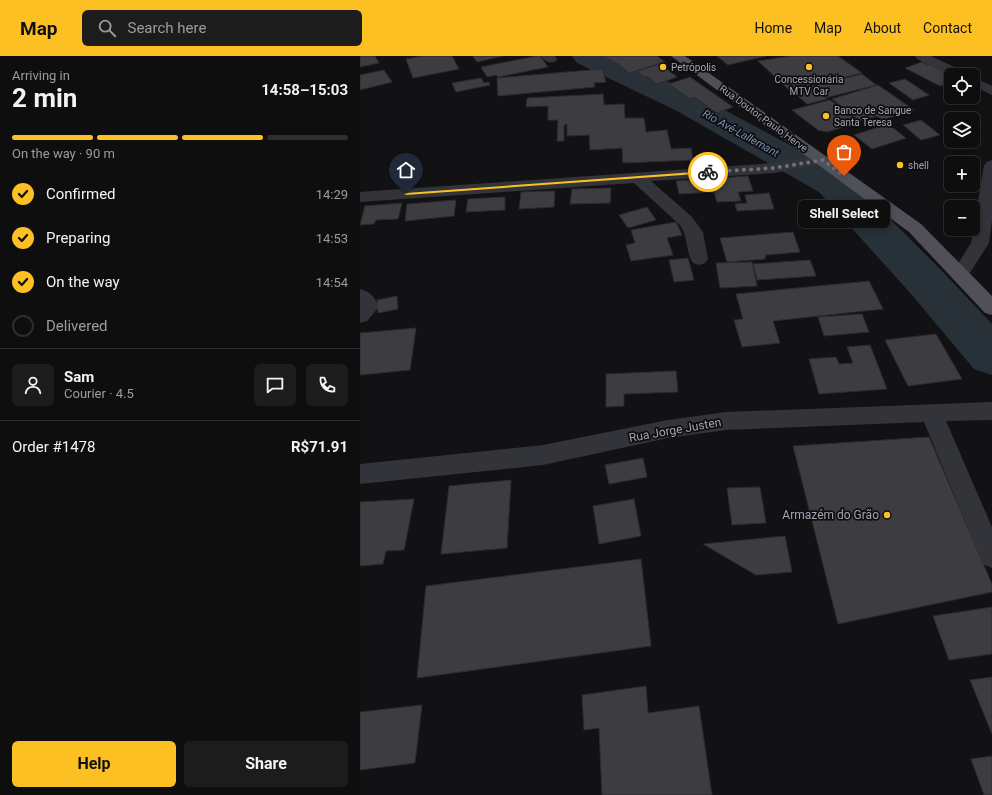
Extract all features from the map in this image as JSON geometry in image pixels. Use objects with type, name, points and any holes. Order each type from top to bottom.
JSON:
[{"type":"main road","name":"Rua Doutor Paulo Herve","points":[[677,56],[823,160],[915,228],[992,308]]},
{"type":"street","points":[[921,56],[946,68]]},
{"type":"street","points":[[980,85],[992,91]]},
{"type":"street","points":[[360,197],[774,168],[823,160]]},
{"type":"street","points":[[960,275],[980,243],[992,165]]},
{"type":"street","points":[[637,178],[686,221],[694,232],[699,259]]},
{"type":"street","name":"Rua Jorge Justen","points":[[360,474],[544,455],[668,429],[726,421],[992,411]]},
{"type":"street","points":[[931,413],[992,556]]},
{"type":"building","points":[[360,56],[375,56],[379,63],[360,67]]},
{"type":"building","points":[[423,56],[452,56],[459,69],[413,78],[406,59]]},
{"type":"building","points":[[473,56],[503,56],[477,62]]},
{"type":"building","points":[[540,56],[548,67],[498,77],[496,75],[487,77],[481,67]]},
{"type":"building","points":[[602,56],[657,56],[665,62],[629,73],[618,64]]},
{"type":"building","points":[[717,56],[766,56],[728,65]]},
{"type":"building","name":"Concessionária MTV Car","points":[[791,56],[838,56],[862,73],[789,90],[758,61]]},
{"type":"building","points":[[922,62],[928,65],[933,63],[944,70],[944,85],[940,86],[905,68]]},
{"type":"building","points":[[660,64],[677,77],[657,84],[647,76],[644,77],[637,71]]},
{"type":"building","points":[[602,69],[606,82],[594,83],[595,87],[498,96],[497,78]]},
{"type":"building","points":[[384,70],[392,82],[360,90],[360,75]]},
{"type":"building","points":[[862,74],[876,85],[807,104],[792,91]]},
{"type":"building","points":[[690,77],[733,107],[717,113],[694,97],[690,99],[669,84]]},
{"type":"building","points":[[481,78],[484,83],[489,82],[490,85],[456,92],[452,83]]},
{"type":"building","points":[[905,79],[929,95],[913,100],[889,83]]},
{"type":"building","points":[[878,85],[914,110],[882,120],[877,116],[860,121],[832,99]]},
{"type":"building","points":[[603,94],[604,105],[624,104],[625,118],[644,118],[646,132],[667,130],[671,149],[691,148],[693,160],[623,163],[622,148],[590,150],[589,135],[567,136],[567,124],[564,125],[564,141],[557,141],[558,120],[548,120],[548,106],[526,107],[527,98]]},
{"type":"building","name":"Banco de Sangue Santa Teresa","points":[[830,100],[860,122],[827,132],[818,130],[792,110]]},
{"type":"building","points":[[921,120],[940,135],[921,140],[903,125]]},
{"type":"building","points":[[888,124],[906,138],[872,149],[854,135]]},
{"type":"building","points":[[748,176],[753,191],[738,192],[741,201],[717,202],[714,192],[679,194],[676,181]]},
{"type":"building","points":[[611,188],[610,203],[570,204],[572,189]]},
{"type":"building","points":[[555,191],[554,207],[519,209],[521,192]]},
{"type":"building","points":[[769,193],[774,209],[737,211],[735,204],[747,203],[745,195]]},
{"type":"building","points":[[505,197],[505,210],[466,212],[468,199]]},
{"type":"building","points":[[456,200],[454,216],[405,221],[407,204]]},
{"type":"building","points":[[402,203],[398,219],[376,220],[374,224],[360,225],[365,206]]},
{"type":"building","points":[[647,207],[656,220],[628,228],[619,215]]},
{"type":"building","points":[[676,222],[682,235],[667,238],[673,255],[631,261],[626,245],[635,243],[631,230]]},
{"type":"building","points":[[793,232],[800,252],[766,255],[765,259],[727,262],[720,238]]},
{"type":"building","points":[[688,258],[694,280],[674,282],[669,260]]},
{"type":"building","points":[[810,260],[816,276],[757,280],[753,264]]},
{"type":"building","points":[[752,262],[757,286],[720,288],[716,263]]},
{"type":"building","points":[[869,281],[883,309],[773,321],[780,343],[742,347],[734,320],[743,319],[736,294]]},
{"type":"building","points":[[397,296],[398,309],[378,313],[377,300]]},
{"type":"building","points":[[862,314],[869,332],[824,336],[818,317]]},
{"type":"building","points":[[416,328],[410,370],[360,375],[360,333]]},
{"type":"building","points":[[936,334],[962,379],[908,386],[885,340]]},
{"type":"building","points":[[870,345],[887,389],[819,394],[809,359],[836,357],[839,364],[853,363],[847,347]]},
{"type":"building","points":[[676,371],[678,392],[624,394],[624,406],[606,407],[606,374]]},
{"type":"building","name":"Armazém do Grão","points":[[929,437],[992,584],[992,592],[838,624],[793,446]]},
{"type":"building","points":[[643,458],[647,477],[609,484],[605,465]]},
{"type":"building","points":[[511,480],[507,548],[441,554],[449,486]]},
{"type":"building","points":[[760,487],[766,523],[732,525],[727,488]]},
{"type":"building","points":[[414,499],[404,550],[386,551],[383,564],[360,566],[360,502]]},
{"type":"building","points":[[634,499],[641,536],[599,544],[593,506]]},
{"type":"building","points":[[785,536],[792,572],[756,575],[703,544]]},
{"type":"building","points":[[641,559],[651,646],[417,678],[426,586]]},
{"type":"building","points":[[992,607],[992,654],[949,660],[933,616]]},
{"type":"building","points":[[992,677],[992,734],[970,680]]},
{"type":"building","points":[[646,686],[648,713],[699,706],[712,795],[602,795],[599,728],[584,730],[582,695]]},
{"type":"building","points":[[422,705],[415,763],[360,770],[360,712]]},
{"type":"building","points":[[992,756],[992,795],[984,795],[971,759]]},
{"type":"waterway","name":"Rio Avé‐Lallemant","points":[[588,56],[687,103],[833,184],[928,284],[992,356]]},
{"type":"way so far","points":[[708,172],[774,168],[823,160],[844,176]]},
{"type":"place","name":"Petrópolis","points":[[663,67]]},
{"type":"place","name":"Concessionária MTV Car","points":[[809,67]]},
{"type":"place","name":"Banco de Sangue Santa Teresa","points":[[826,116]]},
{"type":"place","name":"shell","points":[[900,165]]},
{"type":"place","name":"Shell Select","points":[[844,176]]},
{"type":"place","name":"Armazém do Grão","points":[[887,515]]},
{"type":"route","points":[[406,194],[708,172]]}]
